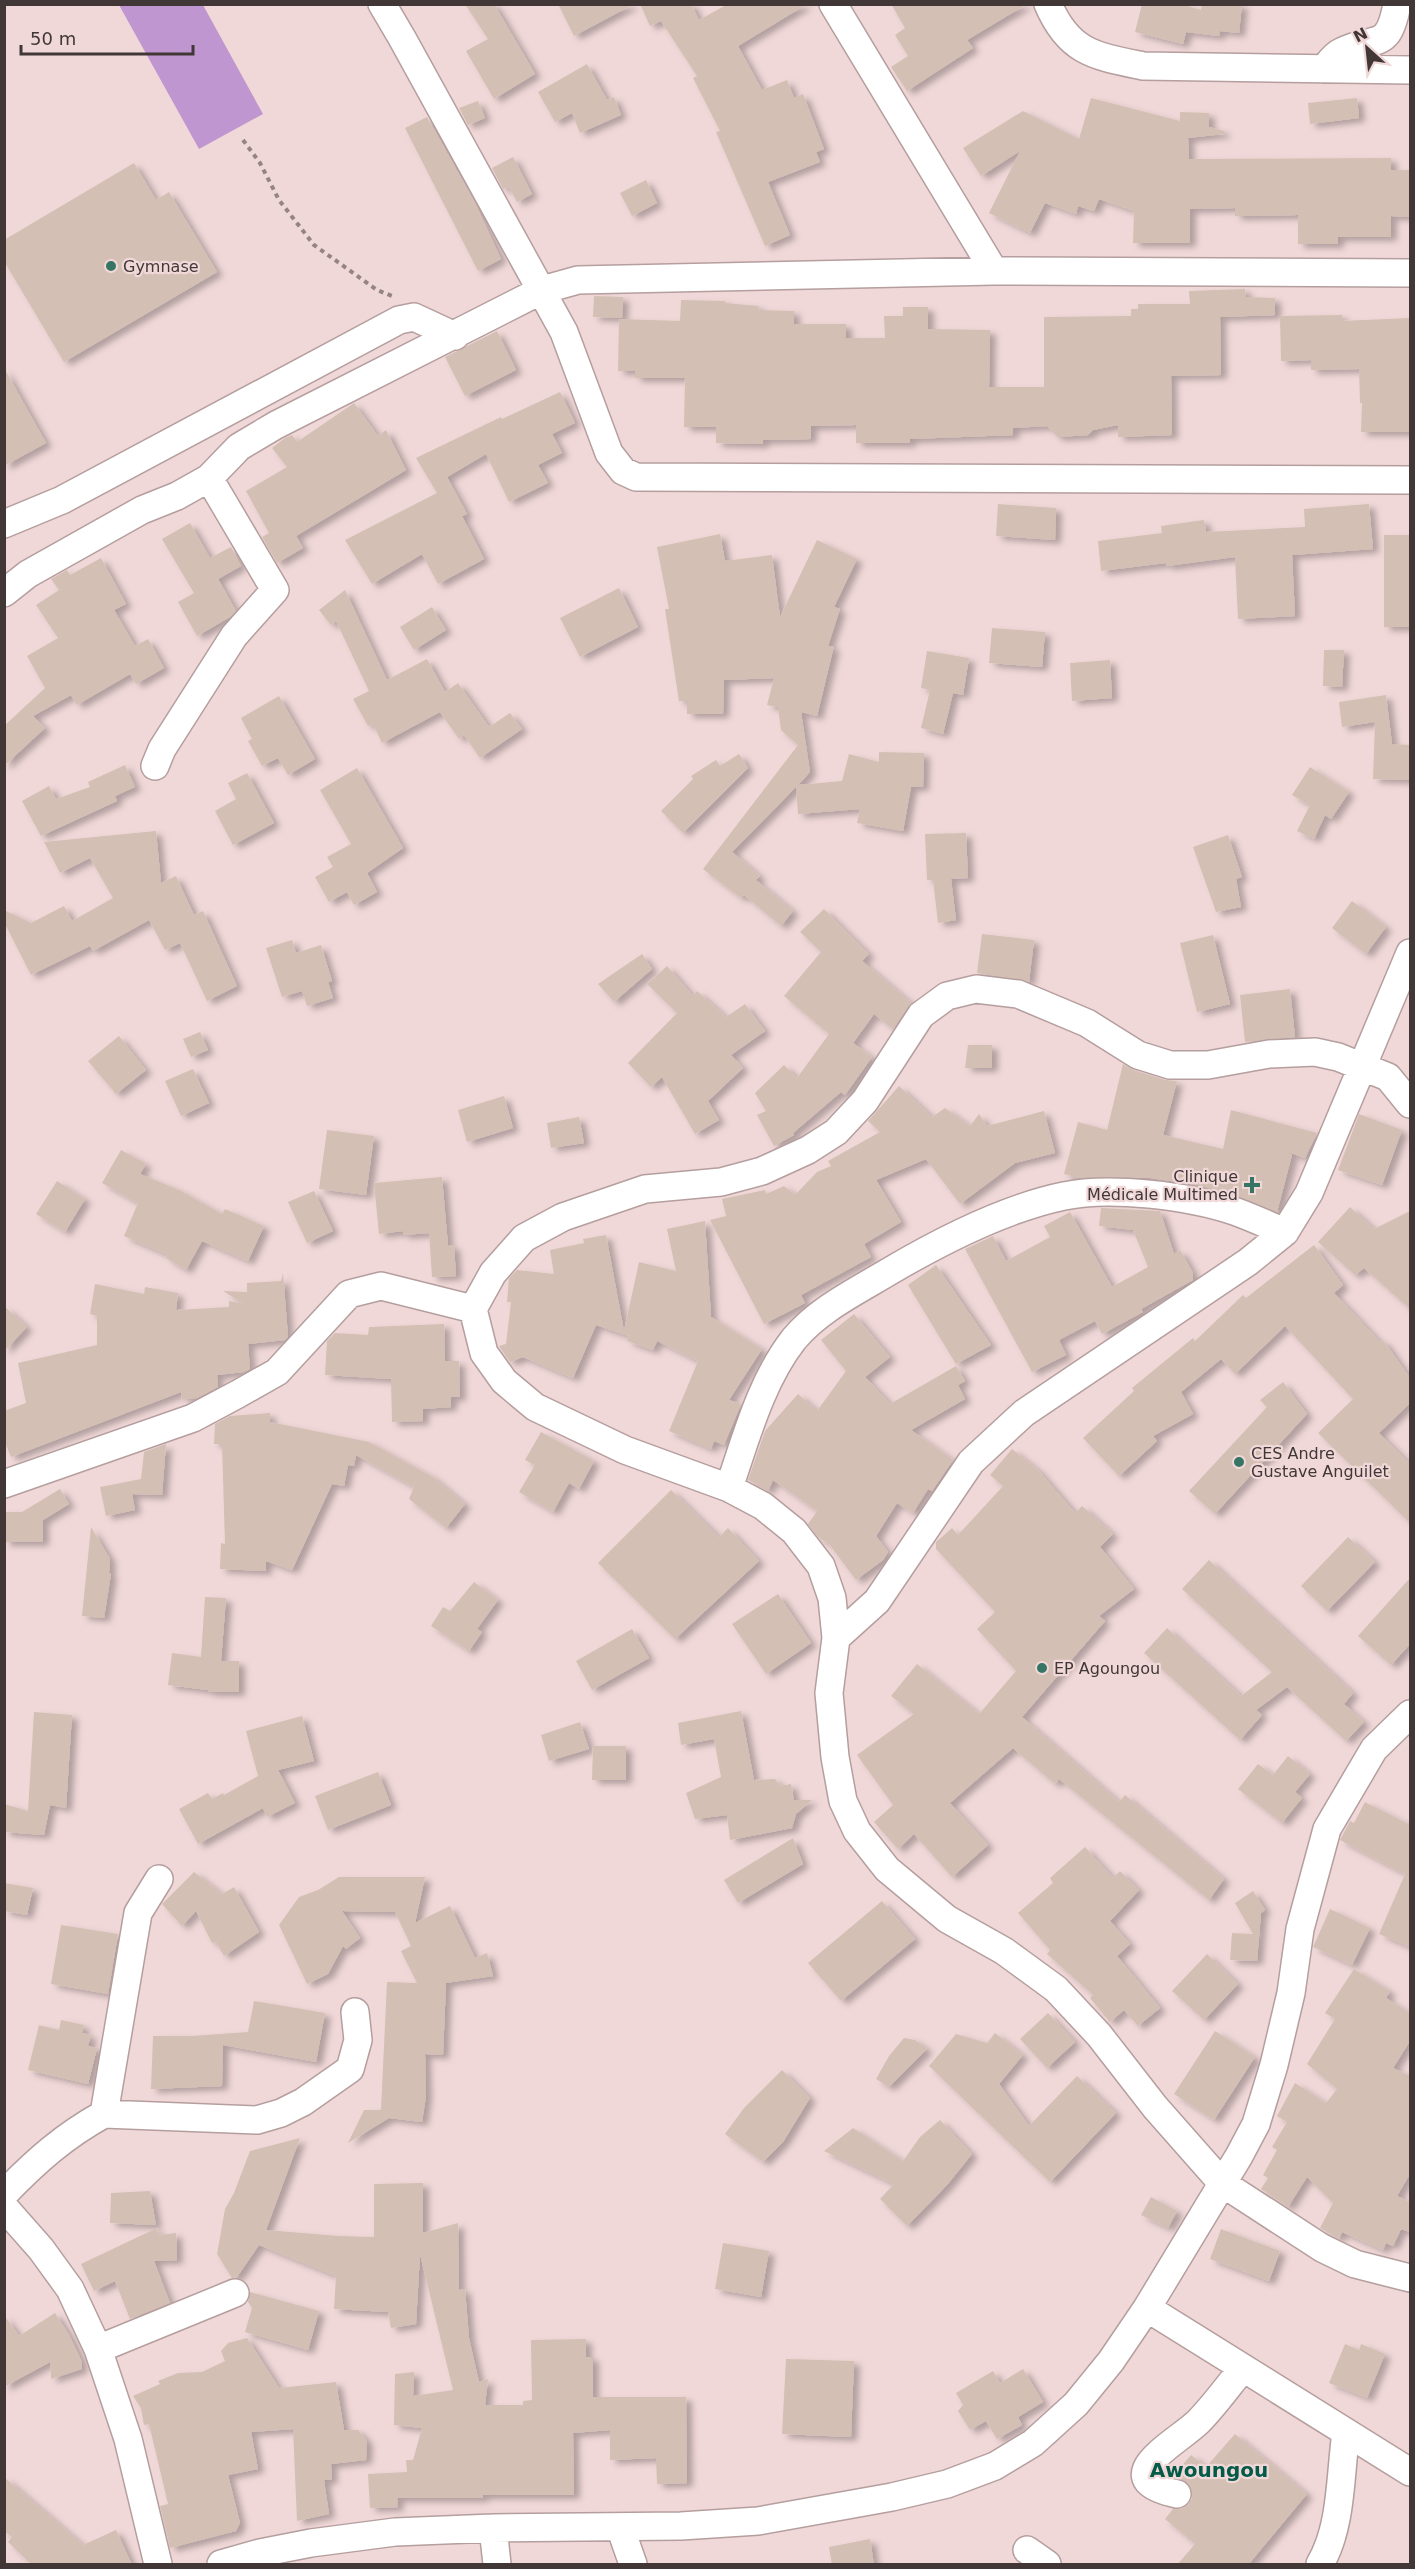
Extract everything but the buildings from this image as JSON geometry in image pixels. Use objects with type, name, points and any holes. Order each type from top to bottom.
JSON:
[{"type":"street","points":[[382,4],[564,332],[609,453],[623,471],[636,477],[1410,480]]},
{"type":"street","points":[[833,4],[994,271]]},
{"type":"street","points":[[1048,4],[1055,21],[1073,44],[1100,57],[1143,66],[1410,70]]},
{"type":"street","points":[[1324,69],[1340,52],[1382,40],[1393,26],[1397,4]]},
{"type":"street","points":[[4,593],[28,574],[75,547],[142,510],[177,496],[209,478],[239,447],[276,425],[542,290],[578,280],[994,271],[1410,273]]},
{"type":"street","points":[[4,524],[62,500],[399,320],[414,317],[455,336]]},
{"type":"street","points":[[155,766],[162,749],[234,636],[275,590],[209,478]]},
{"type":"street","points":[[836,1638],[877,1601],[971,1462],[1024,1413],[1248,1262],[1284,1232],[1309,1193],[1410,953]]},
{"type":"street","points":[[1410,1104],[1388,1077],[1338,1057],[1315,1052],[1269,1054],[1208,1065],[1170,1065],[1138,1055],[1087,1023],[1018,994],[976,989],[946,996],[921,1015],[865,1101],[836,1132],[808,1150],[762,1171],[721,1182],[645,1189],[563,1217],[524,1238],[493,1273],[472,1309],[484,1353],[504,1381],[535,1407],[625,1450],[729,1488],[764,1506],[794,1531],[821,1566],[831,1598],[836,1638],[829,1693],[835,1757],[843,1801],[857,1831],[887,1869],[947,1919],[1004,1951],[1056,1989],[1099,2035],[1155,2107],[1222,2183],[1322,2248],[1355,2264],[1410,2278]]},
{"type":"street","points":[[729,1488],[748,1432],[773,1373],[794,1339],[822,1312],[897,1267],[972,1227],[1064,1196],[1102,1192],[1172,1197],[1233,1211],[1284,1232]]},
{"type":"street","points":[[4,1484],[194,1418],[238,1394],[277,1372],[349,1294],[381,1286],[472,1309]]},
{"type":"street","points":[[221,2565],[260,2553],[312,2543],[395,2532],[620,2527],[758,2521],[947,2484],[994,2466],[1033,2443],[1076,2404],[1111,2361],[1147,2308],[1256,2124],[1274,2065],[1291,1993],[1300,1929],[1327,1829],[1374,1749],[1410,1714]]},
{"type":"street","points":[[104,2114],[138,1913],[159,1879]]},
{"type":"street","points":[[4,2194],[41,2156],[78,2127],[104,2114],[256,2120],[281,2113],[303,2102],[350,2069],[358,2040],[355,2012]]},
{"type":"street","points":[[4,2207],[41,2249],[70,2289],[98,2349],[128,2439],[158,2565]]},
{"type":"street","points":[[98,2349],[235,2293]]},
{"type":"street","points":[[1147,2308],[1410,2472]]},
{"type":"street","points":[[1177,2494],[1156,2490],[1151,2486],[1146,2476],[1152,2458],[1203,2416],[1243,2368]]},
{"type":"street","points":[[1320,2565],[1327,2552],[1334,2524],[1346,2432]]},
{"type":"street","points":[[620,2527],[633,2565]]},
{"type":"street","points":[[494,2528],[497,2565]]},
{"type":"path","points":[[243,140],[260,163],[279,200],[314,244],[377,290],[398,299]]},
{"type":"shaded area","points":[[119,5],[203,5],[263,114],[199,149]]},
{"type":"place","name":"Gymnase","points":[[111,266]]},
{"type":"place","name":"Clinique Médicale Multimed","points":[[1252,1185]]},
{"type":"place","name":"CES Andre Gustave Anguilet","points":[[1239,1462]]},
{"type":"place","name":"EP Agoungou","points":[[1042,1668]]},
{"type":"district","name":"Awoungou","points":[[1209,2470]]}]
